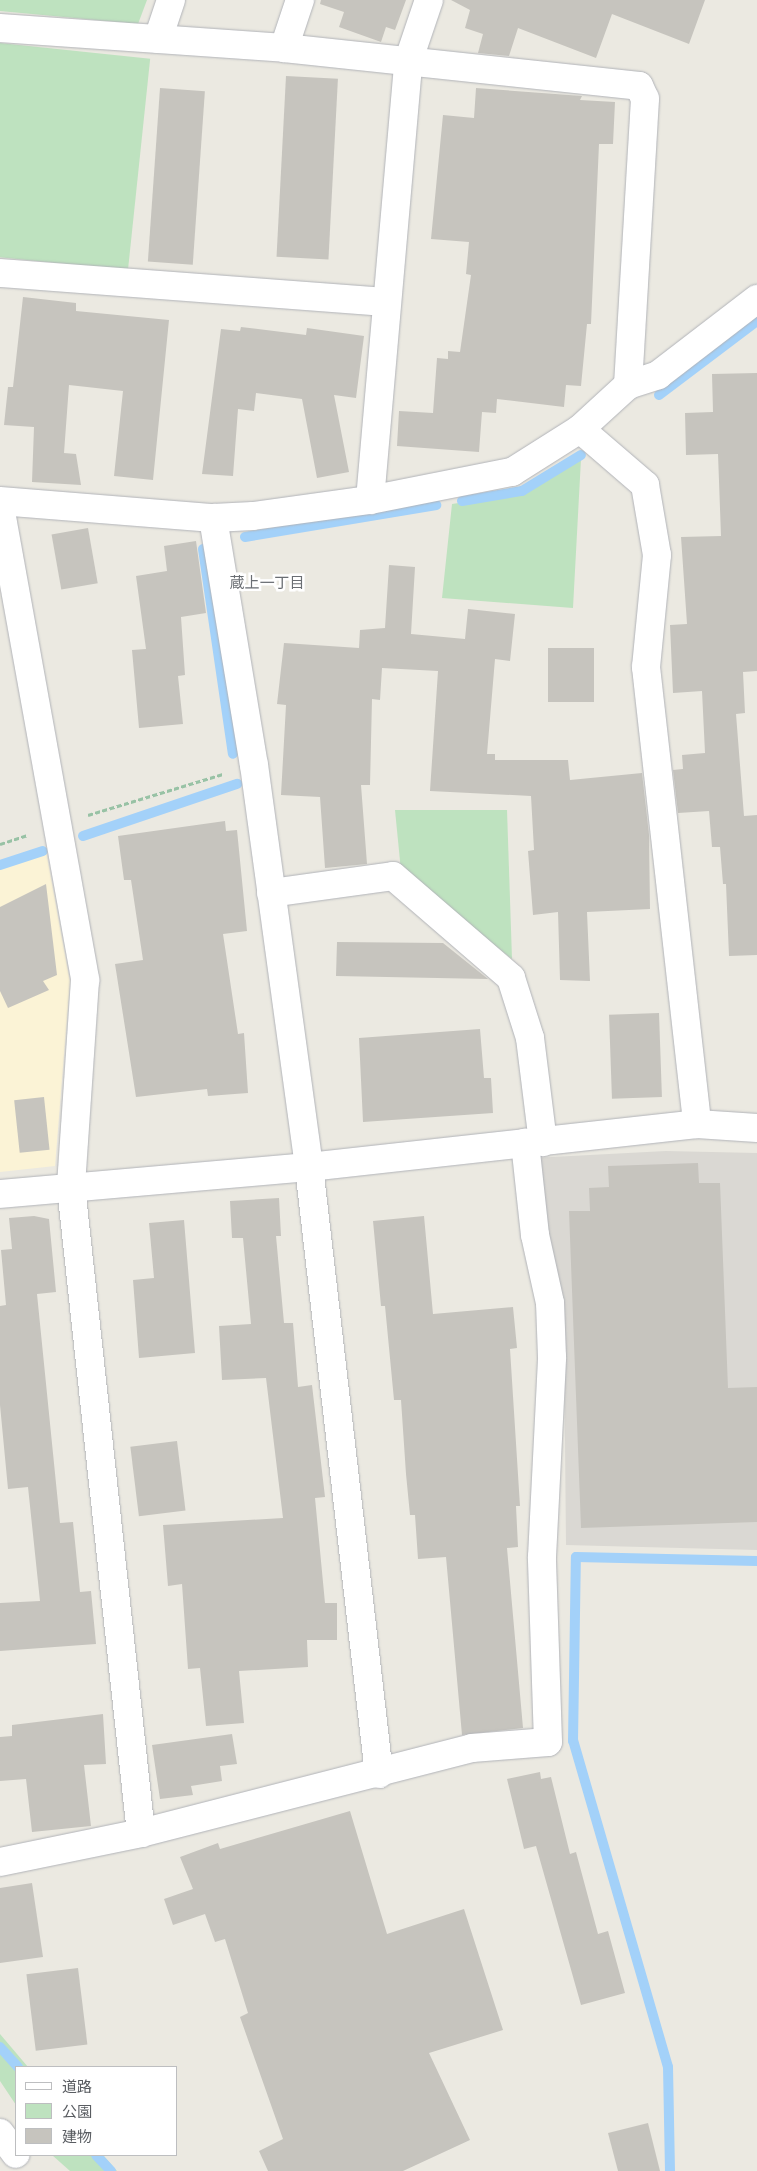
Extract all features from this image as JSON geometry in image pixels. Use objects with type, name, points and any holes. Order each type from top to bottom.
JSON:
[{"type":"street","points":[[158,39],[171,0]]},
{"type":"street","points":[[284,48],[300,0]]},
{"type":"street","points":[[370,500],[385,302],[408,62],[429,0]]},
{"type":"street","points":[[0,28],[284,48],[639,86],[645,99],[628,385]]},
{"type":"street","points":[[0,274],[385,302]]},
{"type":"street","points":[[0,501],[213,518],[370,500],[512,472],[580,429],[628,385],[658,375],[757,299]]},
{"type":"street","points":[[580,429],[645,485],[657,555],[646,667],[697,1124]]},
{"type":"street","points":[[0,506],[85,980],[71,1187],[141,1833]]},
{"type":"street","points":[[213,518],[254,765],[309,1168],[379,1774]]},
{"type":"street","points":[[0,1862],[141,1833],[379,1774],[472,1748],[548,1742],[542,1557],[552,1357],[550,1304],[535,1235],[530,1038],[511,978],[393,876],[271,893]]},
{"type":"street","points":[[0,1194],[309,1168],[697,1124],[757,1128]]},
{"type":"street","points":[[0,2133],[15,2153]]},
{"type":"street","points":[[18,2156],[30,2171]]},
{"type":"path","points":[[0,844],[57,824],[254,765]]},
{"type":"shaded area","points":[[46,851],[70,982],[55,1166],[0,1172],[0,867]]},
{"type":"shaded area","points":[[666,1151],[757,1153],[757,1550],[566,1545],[564,1337],[533,1158]]},
{"type":"green space","points":[[0,0],[147,0],[138,24],[0,11]]},
{"type":"green space","points":[[0,43],[150,59],[128,271],[0,257]]},
{"type":"green space","points":[[581,459],[573,608],[442,598],[452,504],[524,493]]},
{"type":"green space","points":[[395,810],[507,810],[512,959],[401,871]]},
{"type":"green space","points":[[0,2034],[27,2066],[15,2066],[15,2104],[0,2081]]},
{"type":"green space","points":[[53,2156],[104,2156],[117,2171],[70,2171]]},
{"type":"building","points":[[321,0],[406,0],[395,30],[386,27],[381,42],[339,27],[344,12],[320,4]]},
{"type":"building","points":[[451,0],[705,0],[689,44],[612,14],[596,58],[518,28],[509,56],[478,53],[483,34],[465,28],[470,10]]},
{"type":"building","points":[[286,76],[338,79],[328,259],[277,257]]},
{"type":"building","points":[[160,88],[205,91],[193,265],[148,262]]},
{"type":"building","points":[[476,88],[582,96],[580,100],[615,102],[613,144],[599,144],[591,324],[587,324],[581,386],[566,385],[564,407],[497,399],[496,413],[482,412],[479,452],[397,446],[399,411],[433,413],[437,358],[448,359],[448,351],[460,352],[471,275],[466,274],[469,242],[431,239],[443,115],[474,118]]},
{"type":"building","points":[[23,297],[76,303],[76,311],[169,320],[153,480],[114,476],[123,391],[69,385],[64,453],[76,454],[81,485],[32,482],[34,427],[4,425],[8,387],[13,387]]},
{"type":"building","points":[[241,327],[306,335],[307,328],[364,336],[356,398],[334,395],[349,472],[317,478],[302,399],[256,393],[254,411],[238,409],[233,476],[202,474],[221,329],[240,331]]},
{"type":"building","points":[[757,373],[757,671],[743,672],[745,713],[736,714],[744,816],[757,815],[757,955],[729,956],[726,884],[723,884],[720,847],[712,847],[709,811],[678,813],[673,770],[683,769],[682,755],[705,753],[702,691],[673,693],[670,625],[687,624],[681,537],[721,536],[718,454],[686,455],[685,413],[713,412],[712,374]]},
{"type":"building","points":[[88,528],[98,583],[61,590],[52,534]]},
{"type":"building","points":[[196,541],[206,613],[181,617],[185,675],[178,676],[183,724],[139,728],[132,650],[146,649],[136,576],[167,571],[164,546]]},
{"type":"building","points":[[389,565],[415,567],[411,634],[465,639],[468,609],[515,614],[510,661],[495,659],[487,754],[495,754],[495,760],[568,760],[570,780],[642,773],[649,835],[650,909],[587,912],[590,981],[560,980],[558,912],[533,915],[528,851],[534,850],[531,796],[430,791],[438,671],[382,668],[380,700],[372,699],[370,785],[361,785],[367,864],[325,868],[320,797],[281,795],[286,705],[277,704],[284,643],[359,648],[360,630],[385,628]]},
{"type":"building","points":[[548,648],[594,648],[594,702],[548,702]]},
{"type":"building","points":[[225,821],[226,831],[237,830],[247,931],[223,934],[238,1034],[244,1033],[248,1093],[208,1096],[207,1089],[136,1097],[115,964],[143,960],[131,880],[124,880],[118,836]]},
{"type":"building","points":[[46,884],[57,975],[43,981],[49,990],[8,1008],[0,991],[0,907]]},
{"type":"building","points":[[337,942],[443,943],[488,979],[336,976]]},
{"type":"building","points":[[659,1013],[662,1097],[612,1099],[609,1015]]},
{"type":"building","points":[[480,1029],[484,1078],[491,1078],[493,1113],[363,1122],[359,1038]]},
{"type":"building","points":[[44,1097],[50,1150],[20,1153],[14,1100]]},
{"type":"building","points":[[698,1163],[699,1183],[720,1183],[728,1388],[757,1387],[757,1522],[581,1528],[569,1211],[590,1211],[589,1188],[609,1187],[608,1166]]},
{"type":"building","points":[[279,1198],[281,1236],[276,1236],[284,1323],[293,1323],[298,1387],[312,1385],[325,1497],[315,1498],[325,1603],[337,1603],[337,1640],[307,1640],[308,1667],[239,1671],[244,1723],[206,1726],[200,1668],[188,1669],[182,1584],[168,1586],[163,1525],[283,1518],[266,1378],[222,1380],[219,1326],[251,1324],[243,1238],[232,1238],[230,1201]]},
{"type":"building","points":[[34,1216],[49,1219],[56,1292],[37,1294],[60,1523],[73,1522],[80,1592],[91,1591],[96,1644],[0,1651],[0,1603],[40,1601],[28,1487],[8,1489],[0,1405],[0,1306],[6,1305],[1,1250],[12,1249],[9,1218]]},
{"type":"building","points":[[424,1216],[433,1314],[513,1307],[517,1348],[510,1349],[520,1506],[516,1506],[518,1547],[507,1548],[523,1728],[462,1735],[446,1557],[418,1559],[415,1515],[410,1515],[401,1400],[394,1400],[385,1306],[381,1306],[373,1221]]},
{"type":"building","points":[[184,1220],[195,1353],[139,1358],[133,1280],[154,1278],[149,1223]]},
{"type":"building","points":[[177,1441],[186,1510],[139,1516],[130,1447]]},
{"type":"building","points":[[103,1714],[106,1764],[84,1765],[91,1826],[32,1832],[26,1779],[0,1781],[0,1737],[12,1736],[12,1725]]},
{"type":"building","points":[[232,1734],[237,1764],[220,1766],[222,1781],[191,1786],[193,1795],[160,1799],[152,1745]]},
{"type":"building","points":[[540,1772],[541,1779],[551,1777],[570,1854],[576,1852],[598,1934],[608,1931],[625,1993],[581,2005],[536,1846],[524,1849],[507,1779]]},
{"type":"building","points":[[350,1811],[387,1934],[464,1909],[503,2030],[429,2053],[470,2140],[403,2171],[268,2171],[259,2151],[283,2139],[240,2017],[248,2013],[225,1939],[215,1942],[205,1914],[173,1925],[164,1899],[193,1889],[180,1857],[218,1843],[220,1849]]},
{"type":"building","points":[[32,1883],[43,1957],[0,1963],[0,1888]]},
{"type":"building","points":[[78,1968],[87,2044],[36,2051],[26,1974]]},
{"type":"building","points":[[648,2123],[660,2171],[618,2171],[608,2133]]},
{"type":"waterway","points":[[659,395],[757,321]]},
{"type":"waterway","points":[[462,501],[522,491],[581,455]]},
{"type":"waterway","points":[[245,537],[436,505]]},
{"type":"waterway","points":[[203,549],[233,754]]},
{"type":"waterway","points":[[83,836],[237,784]]},
{"type":"waterway","points":[[0,865],[43,851]]},
{"type":"waterway","points":[[670,2171],[668,2067],[573,1741],[576,1557],[757,1561]]},
{"type":"waterway","points":[[0,2047],[17,2066]]},
{"type":"waterway","points":[[97,2156],[111,2171]]},
{"type":"district","name":"蔵上一丁目","points":[[267,583]]}]
